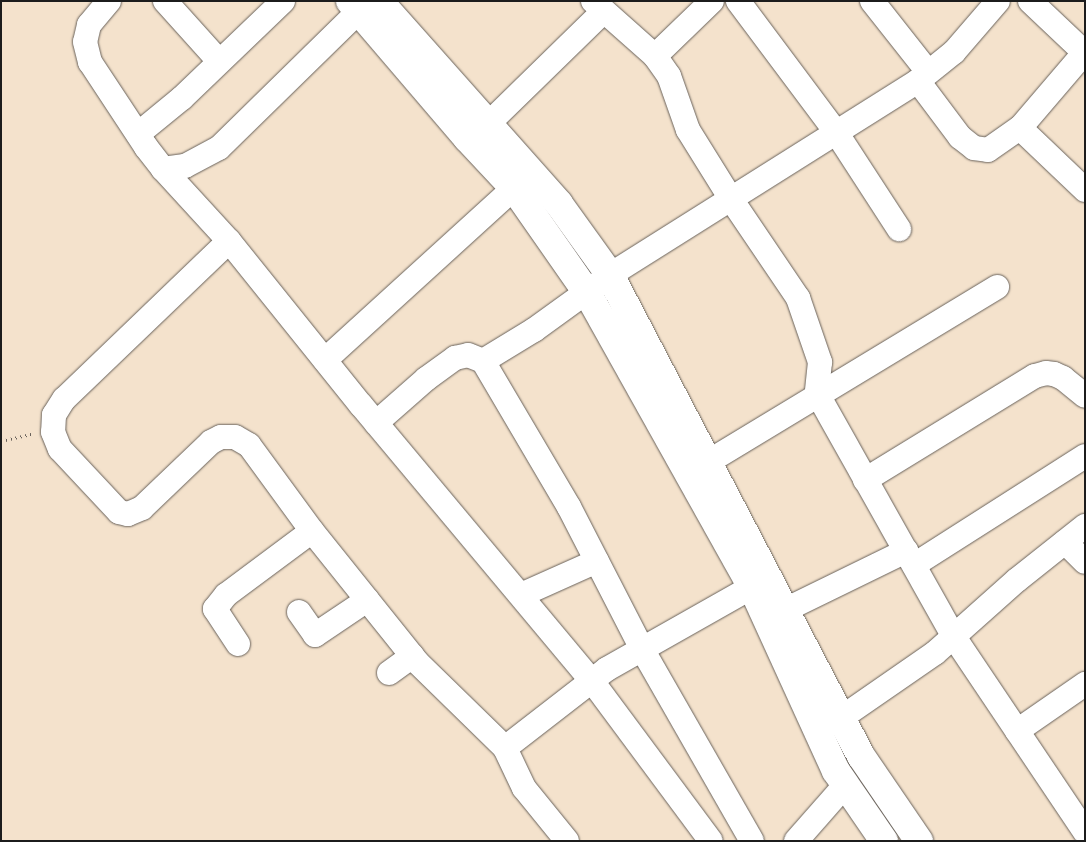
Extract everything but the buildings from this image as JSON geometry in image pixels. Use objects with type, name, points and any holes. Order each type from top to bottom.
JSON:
[{"type":"main road","points":[[363,4],[522,179],[559,204],[610,275],[708,462],[762,585],[836,771],[884,841]]},
{"type":"main road","points":[[522,179],[588,294],[762,585],[785,610],[861,756],[919,841]]},
{"type":"street","points":[[109,1],[89,25],[85,42],[90,62],[163,169],[230,241],[376,422],[592,681],[711,841]]},
{"type":"street","points":[[165,1],[219,61]]},
{"type":"street","points":[[138,134],[182,98],[283,1]]},
{"type":"street","points":[[655,56],[712,1]]},
{"type":"street","points":[[738,1],[836,132],[899,229]]},
{"type":"street","points":[[872,1],[923,76],[960,137],[974,148],[988,150],[1020,128],[1085,52],[1030,1]]},
{"type":"street","points":[[483,362],[588,294],[610,275],[923,76],[954,52],[998,1]]},
{"type":"street","points":[[163,169],[185,166],[219,148],[363,4]]},
{"type":"street","points":[[477,131],[599,6],[655,56],[669,76],[688,130],[731,199],[798,298],[820,362],[817,393],[865,480],[954,637],[1017,732],[1078,807],[1085,832]]},
{"type":"street","points":[[1020,128],[1085,190]]},
{"type":"street","points":[[325,360],[522,179]]},
{"type":"street","points":[[230,241],[64,399],[54,415],[53,432],[60,449],[119,512],[128,514],[142,508],[211,442],[221,438],[235,437],[249,445],[312,531],[412,656],[505,748],[524,788],[567,841]]},
{"type":"street","points":[[708,462],[997,287]]},
{"type":"street","points":[[376,422],[426,379],[455,358],[468,355],[483,362],[570,507],[642,649],[752,841]]},
{"type":"street","points":[[865,480],[1035,376],[1046,373],[1054,374],[1063,378],[1085,396]]},
{"type":"street","points":[[785,610],[910,558],[1085,456]]},
{"type":"street","points":[[842,718],[905,676],[954,637],[1016,580],[1085,526]]},
{"type":"street","points":[[238,644],[215,609],[226,595],[312,531]]},
{"type":"street","points":[[1065,542],[1085,562]]},
{"type":"street","points":[[521,595],[597,561]]},
{"type":"street","points":[[505,748],[607,669],[762,585]]},
{"type":"street","points":[[299,612],[315,635],[367,600]]},
{"type":"street","points":[[389,673],[412,656]]},
{"type":"street","points":[[1017,732],[1085,684]]},
{"type":"street","points":[[796,841],[846,784]]},
{"type":"path","points":[[1,440],[53,432]]}]
